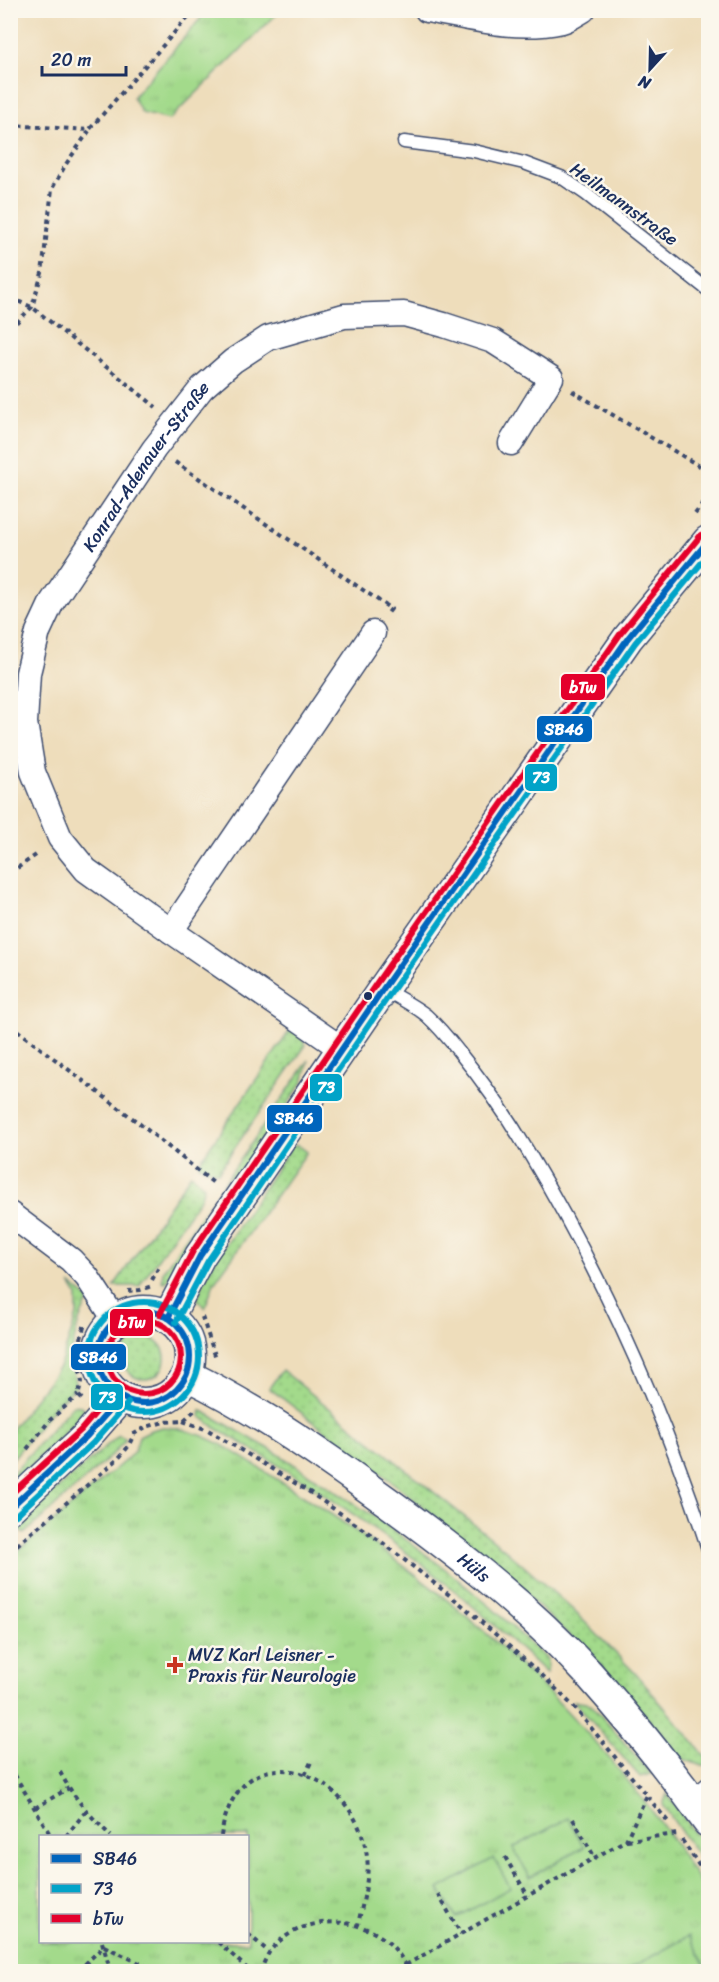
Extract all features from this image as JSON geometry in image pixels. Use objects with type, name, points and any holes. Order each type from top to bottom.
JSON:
[{"type":"street","points":[[428,10],[508,25],[564,21],[583,10]]},
{"type":"street","name":"Konrad-Adenauer-Straße","points":[[342,1049],[86,870],[60,838],[33,772],[25,723],[28,673],[38,632],[52,602],[154,448],[202,388],[233,361],[268,338],[344,316],[404,314],[493,341],[551,378]]},
{"type":"street","points":[[511,443],[551,378]]},
{"type":"street","points":[[168,1318],[200,1256],[383,989],[628,638],[708,541]]},
{"type":"street","points":[[171,931],[373,633]]},
{"type":"street","points":[[10,1214],[71,1260],[87,1277],[109,1310],[107,1330],[100,1344],[98,1359],[101,1374],[109,1388],[113,1407]]},
{"type":"street","points":[[10,1508],[87,1437],[113,1407],[151,1403],[166,1398],[179,1388],[187,1375],[190,1350],[186,1337],[178,1326],[168,1318],[156,1313],[143,1311],[130,1314],[109,1310]]},
{"type":"street","name":"Hüls","points":[[187,1375],[250,1408],[291,1434],[427,1530],[488,1579],[540,1625],[588,1673],[657,1754],[700,1790],[708,1822]]},
{"type":"lane","name":"Heilmannstraße","points":[[404,142],[474,151],[524,164],[561,177],[708,290]]},
{"type":"lane","points":[[383,989],[426,1016],[443,1032],[492,1095],[549,1186],[575,1233],[657,1408],[678,1460],[708,1549]]},
{"type":"path","points":[[10,330],[32,307],[42,273],[52,189],[66,164],[89,130],[194,10]]},
{"type":"path","points":[[10,125],[89,130]]},
{"type":"path","points":[[10,298],[32,307],[176,422]]},
{"type":"path","points":[[551,378],[708,471]]},
{"type":"path","points":[[154,448],[391,609],[373,633]]},
{"type":"path","points":[[10,873],[60,838]]},
{"type":"path","points":[[10,1025],[216,1185]]},
{"type":"path","points":[[24,1452],[50,1420],[78,1395],[82,1382],[77,1354],[91,1308],[109,1310],[116,1290],[140,1290],[149,1286]]},
{"type":"path","points":[[10,1551],[128,1448],[134,1434],[113,1407],[78,1395]]},
{"type":"path","points":[[183,1421],[208,1430],[308,1491],[382,1543],[462,1605],[544,1677],[574,1707],[678,1834],[708,1880]]},
{"type":"path","points":[[305,1775],[311,1762]]},
{"type":"path","points":[[10,1767],[50,1835]]},
{"type":"path","points":[[221,1835],[225,1818],[236,1793],[253,1776],[277,1770],[290,1770],[323,1784],[336,1794],[357,1821],[368,1858],[358,1925]]},
{"type":"path","points":[[60,1772],[86,1810],[110,1835]]},
{"type":"path","points":[[35,1808],[69,1788]]},
{"type":"path","points":[[626,1840],[647,1794]]},
{"type":"path","points":[[67,1835],[86,1810]]},
{"type":"path","points":[[573,1819],[595,1858]]},
{"type":"path","points":[[406,1965],[626,1840],[678,1834]]},
{"type":"path","points":[[505,1857],[528,1896]]},
{"type":"path","points":[[438,1894],[461,1934]]},
{"type":"path","points":[[260,1971],[269,1952],[279,1942],[306,1926],[340,1922],[358,1925],[389,1942],[408,1971]]},
{"type":"path","points":[[249,1935],[269,1952]]},
{"type":"path","points":[[220,1943],[250,1971]]},
{"type":"path","points":[[81,1971],[103,1944]]},
{"type":"path","points":[[103,1944],[111,1971]]},
{"type":"path","points":[[103,1944],[158,1971]]},
{"type":"green space","points":[[207,11],[280,11],[169,120],[142,113],[133,97]]},
{"type":"green space","points":[[293,1026],[306,1045],[218,1172],[198,1164]]},
{"type":"green space","points":[[309,1060],[303,1082],[165,1282],[162,1281],[163,1271]]},
{"type":"green space","points":[[298,1145],[307,1152],[214,1283],[205,1308],[197,1299],[207,1273],[291,1147]]},
{"type":"green space","points":[[191,1174],[204,1186],[201,1197],[139,1286],[114,1286]]},
{"type":"green space","points":[[70,1284],[90,1300],[79,1321],[73,1348],[72,1366],[76,1387],[56,1405],[11,1461],[11,1430],[60,1366],[77,1315],[77,1295]]},
{"type":"green space","points":[[144,1337],[159,1343],[165,1358],[159,1373],[144,1379],[129,1373],[123,1358],[129,1343]]},
{"type":"green space","points":[[282,1370],[507,1551],[573,1610],[635,1673],[697,1746],[708,1760],[708,1765],[699,1765],[681,1758],[600,1664],[495,1566],[396,1485],[269,1388]]},
{"type":"green space","points":[[73,1405],[84,1409],[75,1423],[11,1487],[11,1475]]},
{"type":"green space","points":[[201,1410],[275,1452],[381,1521],[444,1568],[492,1608],[547,1659],[547,1674],[466,1600],[411,1556],[329,1498],[214,1427],[200,1416]]},
{"type":"green space","points":[[163,1427],[179,1429],[210,1439],[240,1455],[376,1545],[421,1579],[507,1652],[587,1733],[624,1776],[659,1820],[703,1887],[709,1903],[708,1971],[11,1972],[11,1557],[127,1459],[135,1450],[139,1436]]},
{"type":"green space","points":[[119,1435],[126,1439],[113,1454],[24,1534],[15,1526]]},
{"type":"green space","points":[[574,1701],[591,1704],[651,1774],[640,1777]]},
{"type":"green space","points":[[667,1794],[708,1852],[708,1871],[663,1805]]},
{"type":"green space","points":[[568,1818],[584,1847],[530,1877],[513,1848]]},
{"type":"green space","points":[[494,1858],[510,1888],[456,1918],[439,1889]]},
{"type":"green space","points":[[689,1936],[708,1971],[625,1971]]},
{"type":"transit line","name":"bTw","points":[[160,1314],[193,1251],[376,984],[621,633],[701,535]]},
{"type":"transit line","name":"SB46","points":[[168,1318],[200,1256],[383,989],[628,638],[708,541]]},
{"type":"transit line","name":"73","points":[[176,1322],[208,1261],[390,994],[635,643],[708,555]]},
{"type":"transit line","name":"73","points":[[144,1302],[165,1306],[183,1318],[195,1336],[199,1357],[195,1378],[183,1396],[165,1408],[144,1412],[123,1408],[105,1396],[93,1378],[89,1357],[93,1336],[105,1318],[123,1306],[144,1302]]},
{"type":"transit line","name":"SB46","points":[[144,1311],[161,1315],[176,1325],[186,1340],[190,1357],[186,1374],[176,1389],[161,1399],[144,1403],[127,1399],[112,1389],[102,1374],[98,1357],[102,1340],[112,1325],[127,1315],[144,1311]]},
{"type":"transit line","name":"bTw","points":[[144,1320],[158,1323],[170,1331],[178,1343],[181,1357],[178,1371],[170,1383],[158,1391],[144,1394],[130,1391],[118,1383],[110,1371],[107,1357],[110,1343],[118,1331],[130,1323],[144,1320]]},
{"type":"transit line","name":"bTw","points":[[10,1495],[81,1430],[114,1391]]},
{"type":"transit line","name":"SB46","points":[[10,1508],[87,1436],[121,1397]]},
{"type":"transit line","name":"73","points":[[16,1515],[93,1443],[128,1403]]},
{"type":"place","name":"MVZ Karl Leisner - Praxis für Neurologie","points":[[175,1665]]}]
